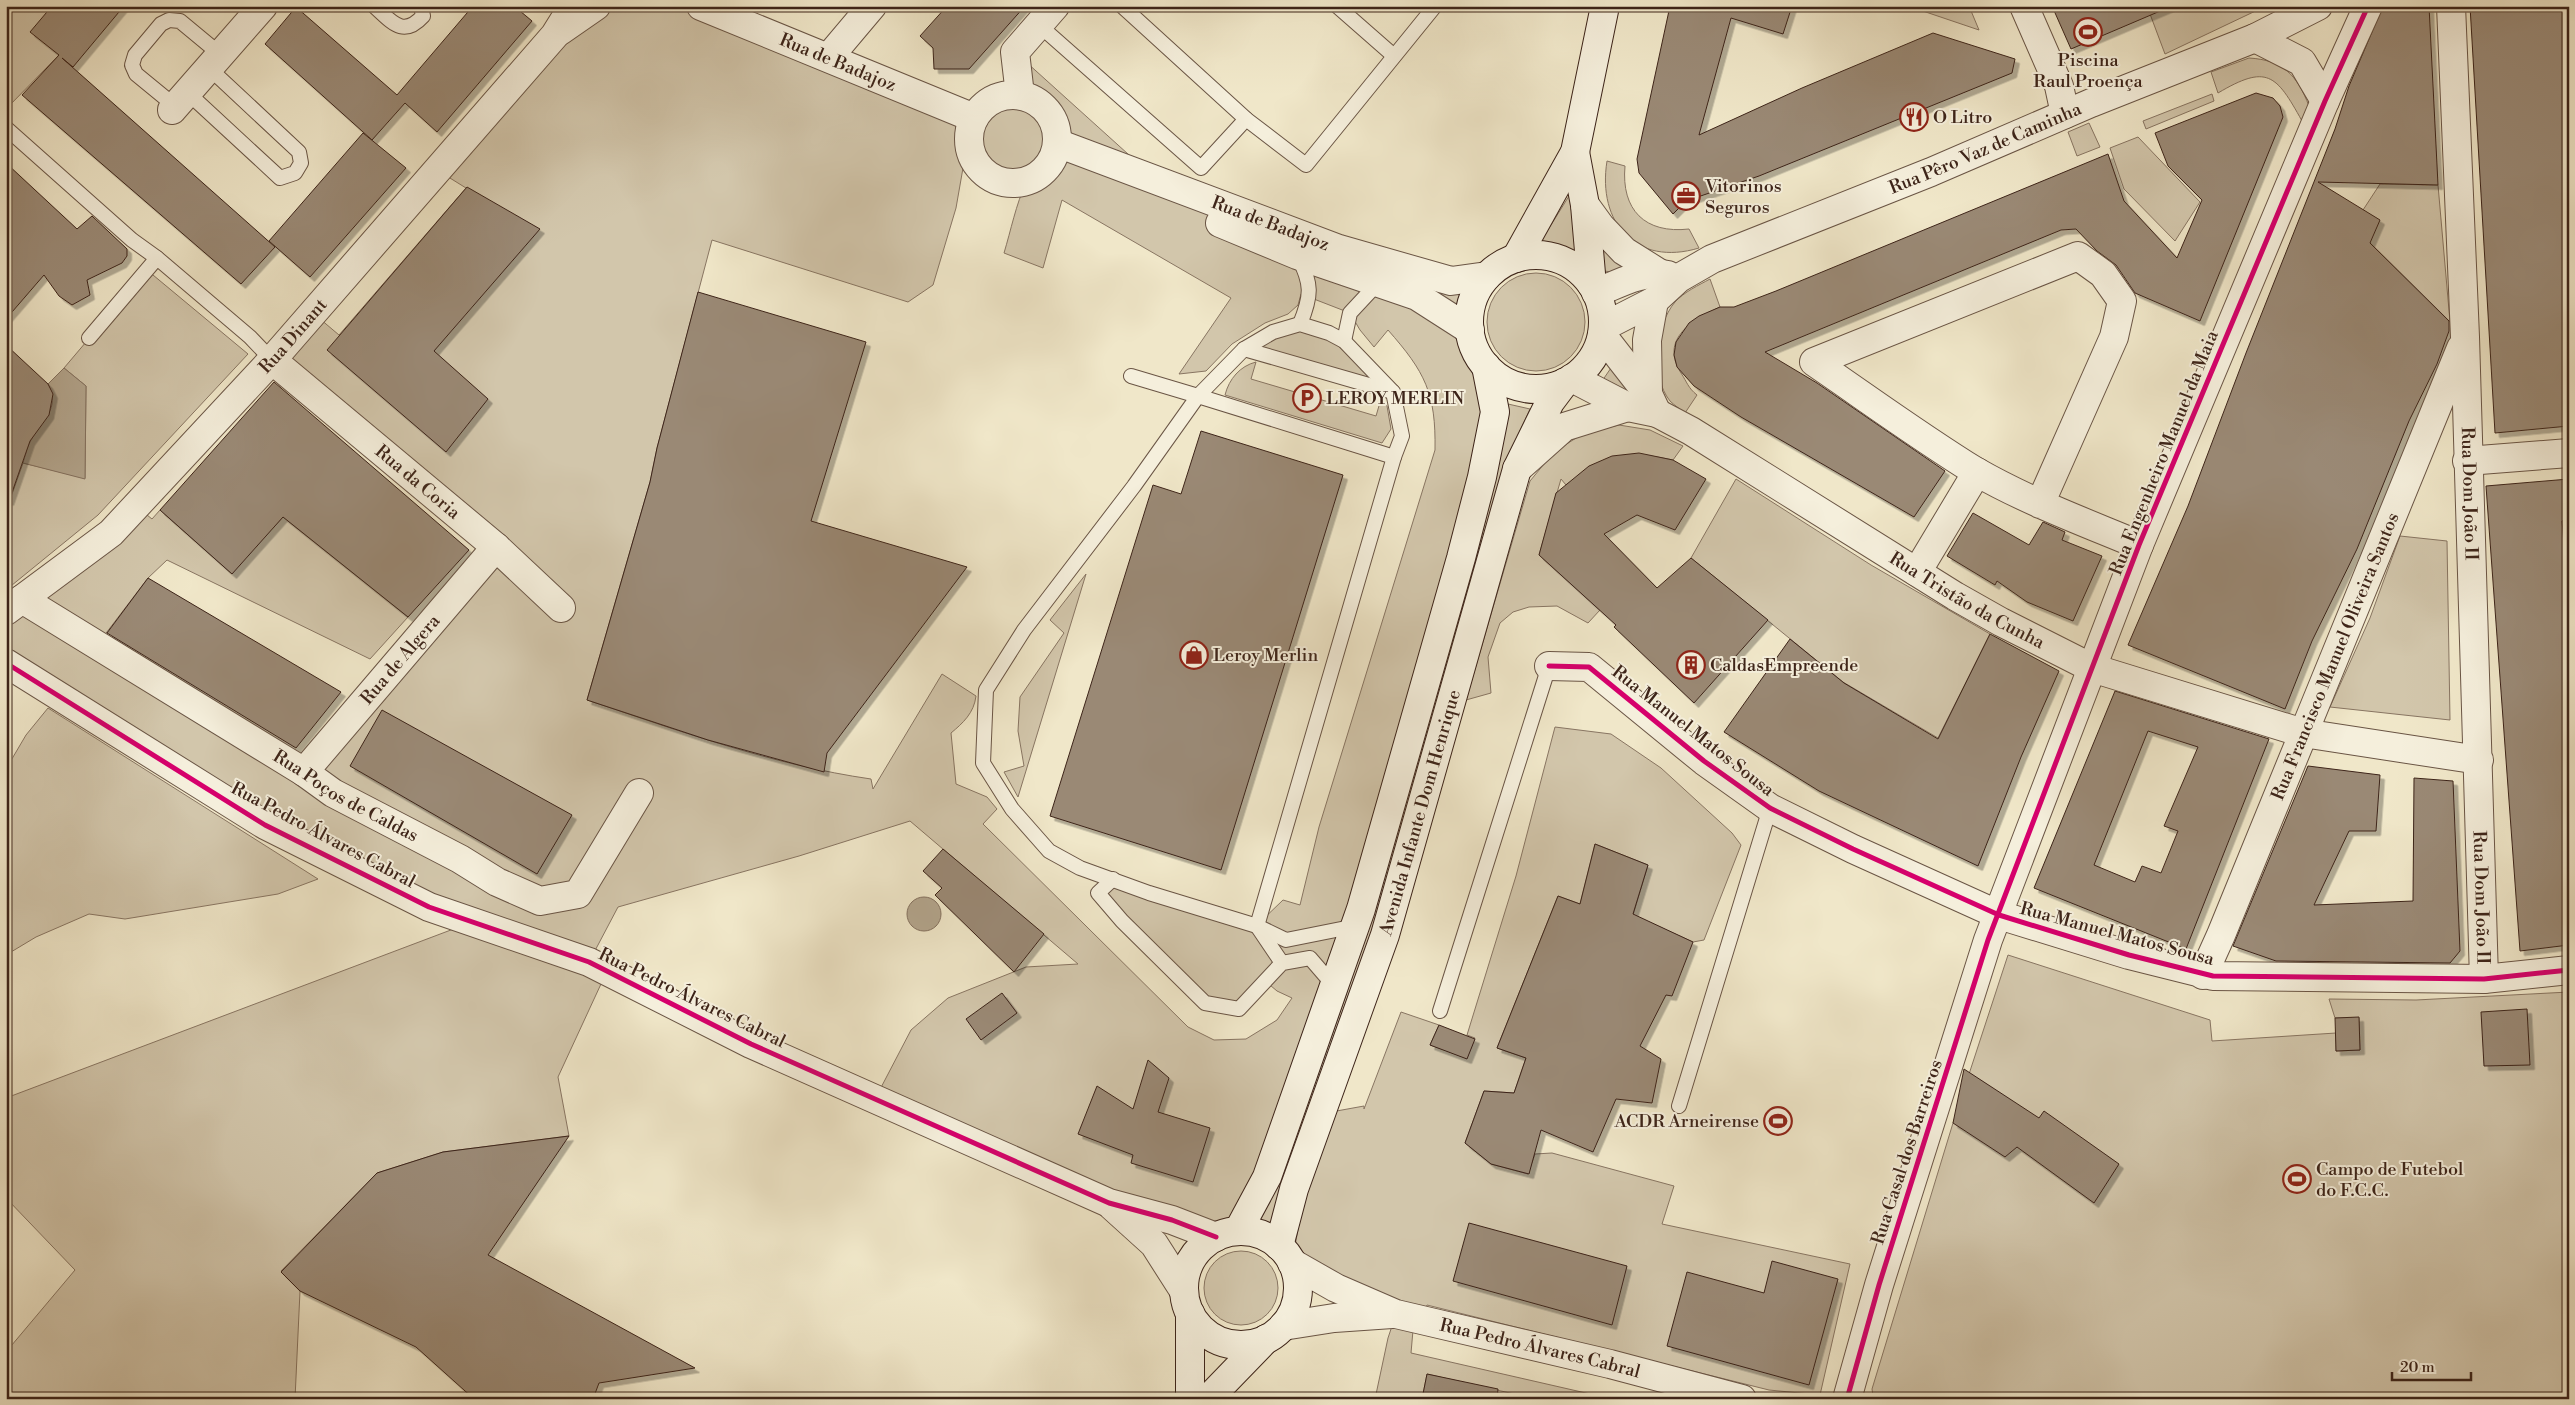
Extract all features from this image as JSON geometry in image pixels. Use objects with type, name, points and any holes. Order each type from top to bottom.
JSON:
[{"type":"street","points":[[178,103],[264,6]]},
{"type":"street","points":[[555,35],[572,6]]},
{"type":"street","points":[[555,35],[596,6]]},
{"type":"street","name":"Rua de Badajoz","points":[[701,6],[974,118]]},
{"type":"street","points":[[828,57],[872,6]]},
{"type":"street","points":[[1516,258],[1575,152],[1605,6]]},
{"type":"street","points":[[2024,6],[2059,86],[2065,114]]},
{"type":"street","name":"Rua Pêro Vaz de Caminha","points":[[1669,275],[1931,172],[2065,114],[2255,38],[2318,6]]},
{"type":"street","name":"Rua Engenheiro Manuel da Maia","points":[[1999,915],[2139,545],[2325,101],[2368,6]]},
{"type":"street","name":"Rua Dom João II","points":[[2451,6],[2465,338],[2467,461],[2479,760],[2484,979]]},
{"type":"street","points":[[1020,95],[1015,52],[1047,15]]},
{"type":"street","name":"Rua Dinant","points":[[14,605],[111,533],[272,360],[555,35]]},
{"type":"street","points":[[2255,38],[2302,62],[2325,101]]},
{"type":"street","points":[[1008,95],[1020,95],[1035,100],[1047,111],[1055,126],[1055,149],[1048,166],[1027,181],[1005,182],[990,177],[975,162],[969,147],[970,128],[974,118],[989,101],[1008,95]]},
{"type":"street","points":[[1055,149],[1297,255],[1425,300],[1470,330]]},
{"type":"street","name":"Rua de Badajoz","points":[[1055,149],[1349,252],[1451,281],[1488,276]]},
{"type":"street","points":[[1575,152],[1585,204],[1594,289],[1602,314],[1602,331],[1589,363],[1568,380],[1548,388],[1519,386],[1496,375],[1478,355],[1470,330],[1472,304],[1476,292],[1488,276],[1503,263],[1529,255],[1555,258],[1567,262],[1581,272],[1594,289]]},
{"type":"street","points":[[1585,204],[1601,227],[1624,251],[1669,275]]},
{"type":"street","points":[[2040,504],[2114,337],[2122,301],[2103,274],[2078,256],[1814,362],[1905,426],[1977,472],[2040,504],[2139,545]]},
{"type":"street","points":[[1594,289],[1626,280],[1669,275]]},
{"type":"street","points":[[1644,405],[1647,340],[1654,301],[1669,275]]},
{"type":"street","points":[[1602,331],[1654,301]]},
{"type":"street","points":[[1602,331],[1644,405]]},
{"type":"street","name":"Rua Francisco Manuel Oliveira Santos","points":[[2203,975],[2465,338]]},
{"type":"street","name":"Rua da Coria","points":[[272,360],[496,547],[560,608]]},
{"type":"street","name":"Avenida Infante Dom Henrique","points":[[1227,1234],[1267,1177],[1356,926],[1450,598],[1482,477],[1495,412],[1486,366]]},
{"type":"street","name":"Rua Tristão da Cunha","points":[[1568,380],[1644,405],[1691,430],[1917,572],[2001,622],[2092,668],[2303,733],[2479,760]]},
{"type":"street","name":"Avenida Infante Dom Henrique","points":[[1285,1254],[1294,1189],[1385,936],[1517,470],[1550,402],[1568,380]]},
{"type":"street","points":[[1517,470],[1564,427],[1644,405]]},
{"type":"street","points":[[2467,461],[2569,453]]},
{"type":"street","points":[[1917,572],[1977,472]]},
{"type":"street","name":"Rua de Algera","points":[[304,772],[496,547]]},
{"type":"street","name":"Rua Poços de Caldas","points":[[14,605],[304,772],[333,793],[460,859],[498,882],[540,901],[578,894],[638,793]]},
{"type":"street","name":"Rua Pedro Álvares Cabral","points":[[6,663],[265,825],[429,907],[589,962],[751,1044],[1110,1203]]},
{"type":"street","name":"Rua Manuel Matos Sousa","points":[[1550,666],[1589,667],[1704,761],[1770,808],[1853,849],[1999,915],[2203,975],[2484,979],[2569,970]]},
{"type":"street","name":"Rua Casal dos Barreiros","points":[[1847,1399],[1878,1285],[1988,940],[1999,915]]},
{"type":"street","points":[[1110,1203],[1227,1234],[1259,1234],[1336,1288],[1396,1314]]},
{"type":"street","points":[[1110,1203],[1154,1244],[1203,1331],[1222,1342],[1244,1345],[1274,1333],[1334,1318],[1396,1314]]},
{"type":"street","points":[[1190,1399],[1187,1270],[1192,1260],[1206,1243],[1227,1234]]},
{"type":"street","points":[[1208,1399],[1274,1333],[1294,1307],[1297,1296],[1296,1274],[1285,1254]]},
{"type":"street","name":"Rua Pedro Álvares Cabral","points":[[1396,1314],[1610,1364],[1742,1399]]},
{"type":"lane","points":[[374,6],[396,26],[406,28],[416,24],[423,16],[421,6]]},
{"type":"lane","points":[[1122,6],[1246,118],[1306,165],[1434,6]]},
{"type":"lane","points":[[1337,6],[1394,56]]},
{"type":"lane","points":[[1047,15],[1201,168],[1246,118]]},
{"type":"lane","points":[[169,20],[180,21],[215,61],[299,152],[301,163],[295,173],[280,178],[136,74],[132,65],[135,55],[161,24],[169,20]]},
{"type":"lane","points":[[6,128],[132,240],[158,258],[250,337],[272,360]]},
{"type":"lane","points":[[1297,255],[1308,275],[1310,299],[1300,324]]},
{"type":"lane","points":[[89,338],[158,258]]},
{"type":"lane","points":[[1344,341],[1350,313],[1376,284]]},
{"type":"lane","points":[[1256,926],[1394,457],[1402,436],[1393,392],[1344,341],[1329,333],[1300,324],[1273,332],[1244,349],[1198,396],[1134,486],[1024,630],[986,690],[983,763],[1012,809],[1049,851],[1080,868],[1256,926],[1286,940],[1356,926]]},
{"type":"lane","points":[[1244,349],[1393,392]]},
{"type":"lane","points":[[1131,376],[1394,457]]},
{"type":"lane","points":[[1440,1011],[1550,666]]},
{"type":"lane","points":[[1679,1106],[1770,808]]},
{"type":"lane","points":[[1112,880],[1098,893],[1122,921],[1205,1003],[1239,1009],[1282,963],[1310,958],[1335,987]]},
{"type":"lane","points":[[1256,926],[1282,963]]},
{"type":"shaded area","points":[[6,6],[52,6],[59,55],[6,109]]},
{"type":"shaded area","points":[[596,6],[701,6],[970,128],[956,208],[933,285],[908,302],[712,240],[657,448],[650,482],[587,700],[727,746],[798,765],[871,779],[873,789],[942,674],[976,696],[970,713],[951,733],[956,784],[987,797],[997,809],[983,824],[1188,1027],[1214,1040],[1246,1039],[1277,1020],[1292,998],[1277,991],[1264,980],[1239,1009],[1205,1003],[1098,893],[1113,879],[1256,926],[1283,900],[1300,905],[1319,827],[1435,450],[1435,430],[1430,398],[1426,384],[1411,358],[1388,330],[1374,347],[1360,330],[1350,313],[1301,294],[1298,305],[1288,314],[1265,323],[1232,344],[1206,371],[1179,374],[1231,298],[1062,200],[1043,268],[1004,253],[1022,191],[1026,183],[1047,167],[1053,158],[1057,137],[1055,128],[1044,110],[1027,97],[1015,52],[1159,182],[1439,291],[1463,295],[1457,309],[1470,330],[1495,412],[1382,837],[1238,1231],[1216,1237],[875,1099],[911,1030],[948,998],[1026,967],[1078,964],[910,821],[799,856],[618,907],[589,962],[607,971],[558,1077],[569,1136],[443,1152],[377,1173],[281,1271],[300,1291],[295,1399],[6,1399],[6,1352],[75,1270],[6,1198],[6,1098],[472,922],[429,907],[6,663],[6,611],[136,506],[152,519],[160,510],[231,573],[283,517],[408,617],[370,659],[167,560],[148,578],[97,645],[304,772],[496,547],[272,360],[313,313],[339,335],[466,188],[437,170]]},
{"type":"shaded area","points":[[1908,6],[1969,6],[1979,30]]},
{"type":"shaded area","points":[[2147,6],[2266,6],[2165,54]]},
{"type":"shaded area","points":[[2249,58],[2261,59],[2280,66],[2294,78],[2309,106],[2302,121],[2285,93],[2277,84],[2269,79],[2259,77],[2248,79],[2218,93],[2211,72]]},
{"type":"shaded area","points":[[2212,94],[2214,101],[2146,129],[2143,121]]},
{"type":"shaded area","points":[[1013,100],[1028,103],[1041,111],[1049,124],[1052,139],[1049,154],[1041,167],[1028,175],[1013,178],[998,175],[985,167],[977,154],[974,139],[977,124],[985,111],[998,103]]},
{"type":"shaded area","points":[[2089,123],[2100,147],[2077,156],[2068,132]]},
{"type":"shaded area","points":[[2138,137],[2200,202],[2175,241],[2124,189],[2110,148]]},
{"type":"shaded area","points":[[1607,161],[1625,166],[1627,195],[1632,207],[1639,216],[1648,223],[1660,227],[1673,230],[1689,229],[1699,248],[1677,252],[1657,251],[1640,245],[1626,235],[1615,221],[1608,203],[1605,183]]},
{"type":"shaded area","points":[[2380,184],[2438,185],[2450,322],[2370,243],[2363,210]]},
{"type":"shaded area","points":[[1574,188],[1575,253],[1558,245],[1541,241]]},
{"type":"shaded area","points":[[1599,235],[1644,270],[1620,273],[1604,271]]},
{"type":"shaded area","points":[[147,270],[248,354],[98,515],[6,590],[6,511],[23,463],[85,478],[86,386],[64,368]]},
{"type":"shaded area","points":[[1536,273],[1555,276],[1571,287],[1582,303],[1585,322],[1582,341],[1571,357],[1555,368],[1536,371],[1517,368],[1501,357],[1490,341],[1487,322],[1490,303],[1501,287],[1517,276]]},
{"type":"shaded area","points":[[1710,279],[1720,307],[1690,324],[1677,340],[1674,350],[1675,361],[1681,373],[1697,395],[1685,413],[1670,401],[1664,391],[1658,365],[1659,337],[1668,312],[1675,302],[1687,292]]},
{"type":"shaded area","points":[[1300,324],[1329,333],[1393,392],[1244,349]]},
{"type":"shaded area","points":[[1256,362],[1251,379],[1376,416],[1381,399],[1387,406],[1391,429],[1382,443],[1225,395],[1229,384],[1236,374]]},
{"type":"shaded area","points":[[1613,365],[1643,404],[1600,384]]},
{"type":"shaded area","points":[[64,368],[86,386],[85,479],[23,463],[35,433],[51,407],[52,400],[48,384]]},
{"type":"shaded area","points":[[1508,404],[1530,409],[1514,444],[1412,812],[1269,1232],[1253,1229],[1280,1182],[1346,995],[1391,851],[1476,559],[1501,455]]},
{"type":"shaded area","points":[[1619,425],[1650,430],[1683,446],[1673,460],[1654,456],[1626,455],[1605,461],[1566,485],[1561,479],[1539,555],[1600,610],[1588,623],[1557,606],[1529,607],[1513,612],[1500,623],[1488,657],[1491,693],[1466,700],[1530,481],[1554,452],[1584,433]]},
{"type":"shaded area","points":[[1736,479],[1871,565],[1990,634],[1938,738],[1843,682],[1691,558]]},
{"type":"shaded area","points":[[2400,536],[2447,541],[2450,720],[2330,707],[2370,618]]},
{"type":"shaded area","points":[[1086,574],[1018,797],[1004,772],[1024,766],[1018,731],[1020,697],[1064,633],[1050,620]]},
{"type":"shaded area","points":[[48,708],[318,879],[278,894],[125,919],[89,914],[36,937],[6,955],[6,769],[26,735]]},
{"type":"shaded area","points":[[1555,727],[1611,734],[1661,768],[1732,833],[1741,845],[1704,940],[1693,942],[1633,915],[1648,865],[1595,844],[1580,904],[1558,896],[1497,1048],[1526,1058],[1514,1093],[1484,1091],[1465,1143],[1491,1164],[1528,1174],[1535,1154],[1552,1153],[1674,1186],[1662,1224],[1850,1264],[1820,1395],[1769,1390],[1427,1305],[1420,1320],[1414,1319],[1411,1353],[1599,1396],[1598,1399],[1536,1399],[1427,1374],[1422,1399],[1375,1399],[1388,1338],[1396,1314],[1292,1263],[1300,1218],[1331,1112],[1364,1106],[1364,1109],[1401,1012],[1439,1025],[1430,1045],[1467,1058],[1475,1038],[1467,1035],[1516,876]]},
{"type":"shaded area","points":[[924,897],[936,902],[941,914],[936,926],[924,931],[912,926],[907,914],[912,902]]},
{"type":"shaded area","points":[[2008,955],[2210,1020],[2212,1041],[2336,1033],[2336,1051],[2360,1050],[2359,1018],[2335,1018],[2329,999],[2416,1000],[2569,992],[2569,1399],[1878,1399],[1873,1396],[1872,1389],[1953,1123]]},
{"type":"shaded area","points":[[1241,1251],[1255,1254],[1267,1262],[1275,1274],[1278,1288],[1275,1302],[1267,1314],[1255,1322],[1241,1325],[1227,1322],[1215,1314],[1207,1302],[1204,1288],[1207,1274],[1215,1262],[1227,1254]]},
{"type":"building","points":[[52,6],[124,6],[73,67],[62,58],[275,247],[241,284],[22,95],[59,55],[30,32]]},
{"type":"building","points":[[473,6],[514,6],[532,21],[437,132],[405,103],[372,140],[265,44],[296,7],[397,95]]},
{"type":"building","points":[[947,6],[1025,6],[969,69],[934,69],[933,48],[920,36]]},
{"type":"building","points":[[1670,6],[1792,6],[1783,34],[1731,18],[1699,135],[1802,88],[1933,33],[2015,59],[2012,73],[1759,176],[1686,201],[1673,214],[1639,173],[1637,159]]},
{"type":"building","name":"Piscina Raul Proença","points":[[2052,6],[2172,6],[2071,49]]},
{"type":"building","points":[[2383,6],[2429,6],[2438,185],[2318,182],[2380,220],[2370,243],[2449,321],[2449,331],[2437,364],[2409,421],[2357,549],[2312,641],[2285,709],[2128,645],[2188,506],[2246,353],[2335,129],[2349,86]]},
{"type":"building","points":[[2470,6],[2569,6],[2569,426],[2495,433]]},
{"type":"building","points":[[2256,93],[2273,98],[2280,106],[2283,117],[2200,321],[2135,293],[2116,265],[2097,251],[2076,229],[2061,230],[1765,352],[1817,383],[1945,471],[1914,517],[1741,417],[1694,386],[1677,367],[1674,355],[1676,342],[1689,323],[1699,316],[1720,307],[1734,307],[1776,291],[2108,154],[2124,201],[2177,258],[2202,200],[2168,166],[2155,133]]},
{"type":"building","points":[[363,133],[406,168],[310,277],[269,241]]},
{"type":"building","points":[[6,163],[77,229],[92,216],[127,249],[127,256],[122,263],[87,280],[90,295],[72,305],[59,296],[44,275],[6,319]]},
{"type":"building","points":[[467,187],[540,229],[434,351],[488,399],[446,452],[327,350]]},
{"type":"building","points":[[698,292],[866,342],[811,521],[967,567],[827,753],[824,772],[708,740],[587,700],[650,482],[657,448]]},
{"type":"building","points":[[6,345],[48,384],[53,394],[49,415],[30,441],[9,501],[6,500]]},
{"type":"building","points":[[274,382],[469,550],[408,617],[283,517],[232,574],[160,510]]},
{"type":"building","name":"Leroy Merlin","points":[[1201,431],[1343,475],[1221,870],[1050,816],[1153,485],[1181,494]]},
{"type":"building","points":[[1639,453],[1673,460],[1706,479],[1675,530],[1637,515],[1604,534],[1657,588],[1691,558],[1768,620],[1694,703],[1614,627],[1616,625],[1539,555],[1556,493],[1589,466],[1612,456]]},
{"type":"building","points":[[2569,479],[2569,519],[2562,521],[2569,603],[2569,945],[2520,951],[2486,486]]},
{"type":"building","points":[[1973,513],[2029,545],[2043,522],[2065,532],[2062,540],[2102,556],[2073,621],[2027,602],[1997,581],[1995,585],[1947,556]]},
{"type":"building","points":[[148,578],[341,692],[296,748],[107,633]]},
{"type":"building","points":[[1990,634],[2059,671],[2021,757],[1978,866],[1819,791],[1724,732],[1790,639],[1844,683],[1938,739]]},
{"type":"building","points":[[2115,691],[2269,739],[2186,949],[2034,888]],"holes":[[[2148,731],[2198,747],[2164,826],[2178,831],[2161,873],[2142,866],[2135,882],[2094,865]]]},
{"type":"building","points":[[382,710],[572,815],[537,874],[350,766]]},
{"type":"building","points":[[2308,766],[2380,775],[2376,831],[2349,831],[2314,905],[2413,901],[2414,778],[2453,781],[2460,951],[2450,963],[2276,961],[2233,946]]},
{"type":"building","points":[[1595,844],[1648,865],[1633,914],[1693,942],[1672,996],[1666,995],[1640,1046],[1661,1059],[1652,1103],[1616,1099],[1593,1152],[1541,1130],[1529,1174],[1491,1164],[1465,1143],[1484,1091],[1514,1093],[1526,1058],[1497,1048],[1558,896],[1580,904]]},
{"type":"building","points":[[943,849],[1044,934],[1014,972],[935,895],[942,888],[923,871]]},
{"type":"building","points":[[1002,993],[1017,1013],[981,1040],[966,1019]]},
{"type":"building","points":[[2527,1009],[2530,1065],[2484,1066],[2481,1012]]},
{"type":"building","points":[[2359,1017],[2360,1050],[2336,1051],[2335,1018]]},
{"type":"building","points":[[1439,1025],[1475,1039],[1467,1059],[1430,1045]]},
{"type":"building","points":[[1148,1060],[1169,1078],[1158,1112],[1210,1128],[1193,1182],[1131,1163],[1133,1155],[1078,1134],[1097,1086],[1133,1109]]},
{"type":"building","points":[[1964,1069],[2039,1118],[2044,1111],[2119,1164],[2094,1203],[2017,1147],[2005,1157],[1953,1123]]},
{"type":"building","points":[[569,1136],[488,1255],[695,1368],[599,1383],[593,1399],[474,1399],[416,1347],[300,1291],[281,1272],[377,1173],[443,1152]]},
{"type":"building","points":[[1469,1223],[1627,1266],[1612,1325],[1453,1281]]},
{"type":"building","points":[[1772,1261],[1838,1279],[1809,1385],[1667,1346],[1687,1272],[1764,1293]]},
{"type":"building","points":[[1427,1374],[1498,1389],[1497,1399],[1422,1399]]},
{"type":"cycle path","points":[[1847,1399],[1879,1285],[1988,940],[2139,545],[2325,101],[2368,6]]},
{"type":"cycle path","points":[[6,663],[265,825],[429,907],[589,962],[751,1044],[1109,1203],[1172,1220],[1216,1237]]},
{"type":"cycle path","points":[[1549,666],[1589,667],[1704,761],[1770,808],[1853,849],[1999,915],[2129,955],[2213,976],[2484,979],[2569,970]]},
{"type":"place","name":"Piscina Raul Proença","points":[[2088,32]]},
{"type":"place","name":"O Litro","points":[[1914,117]]},
{"type":"place","name":"Vitorinos Seguros","points":[[1686,196]]},
{"type":"place","name":"LEROY MERLIN","points":[[1307,398]]},
{"type":"place","name":"Leroy Merlin","points":[[1194,655]]},
{"type":"place","name":"CaldasEmpreende","points":[[1691,665]]},
{"type":"place","name":"ACDR Arneirense","points":[[1778,1121]]},
{"type":"place","name":"Campo de Futebol do F.C.C.","points":[[2297,1179]]}]
